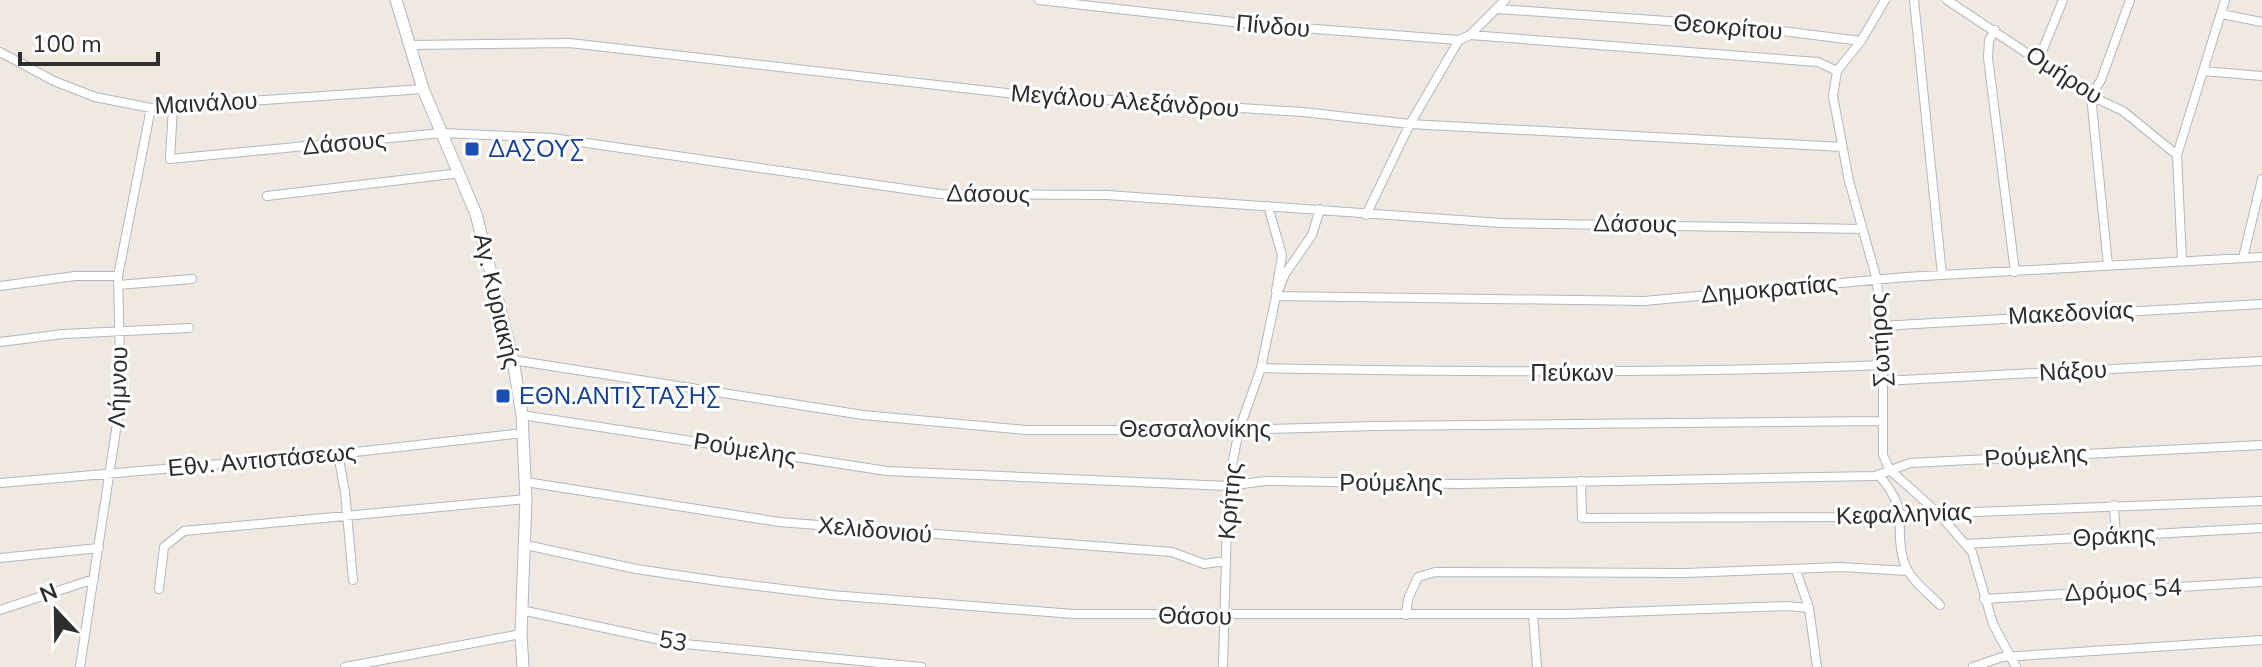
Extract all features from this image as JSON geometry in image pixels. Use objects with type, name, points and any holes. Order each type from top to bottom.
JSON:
[{"type":"street","name":"Αγ. Κυριακής","points":[[396,0],[423,89],[476,214],[513,360],[522,415],[526,482],[526,545],[521,610],[523,667]]},
{"type":"street","name":"Πίνδου","points":[[1039,0],[1251,24],[1459,40]]},
{"type":"street","points":[[1366,215],[1410,124],[1459,40],[1470,35],[1505,0]]},
{"type":"street","points":[[1470,35],[1818,62],[1837,71],[1861,41],[1885,0]]},
{"type":"street","points":[[1914,0],[1942,275]]},
{"type":"street","name":"Ομήρου","points":[[1947,0],[2091,96],[2123,111],[2177,155]]},
{"type":"street","points":[[2039,59],[2063,0]]},
{"type":"street","points":[[2108,265],[2091,96],[2101,80],[2130,0]]},
{"type":"street","points":[[2182,260],[2177,155],[2225,0]]},
{"type":"street","name":"Θεοκρίτου","points":[[1498,9],[1751,27],[1861,41]]},
{"type":"street","points":[[2221,14],[2262,22]]},
{"type":"street","points":[[1995,30],[1989,40],[1988,58],[2015,272]]},
{"type":"street","name":"Μεγάλου Αλεξάνδρου","points":[[410,45],[570,43],[1015,94],[1303,112],[1410,124],[1842,147]]},
{"type":"street","name":"Μαινάλου","points":[[0,52],[81,92],[151,108],[423,89]]},
{"type":"street","name":"Σωτήρος","points":[[1837,71],[1833,96],[1842,147],[1877,280],[1883,365],[1883,455],[1890,470]]},
{"type":"street","points":[[2203,71],[2262,76]]},
{"type":"street","name":"Δάσους","points":[[173,107],[170,159],[442,133],[552,138],[940,194],[1107,195],[1501,223],[1862,229]]},
{"type":"street","name":"Λήμνου","points":[[80,667],[112,473],[121,397],[118,280],[151,108]]},
{"type":"street","points":[[267,196],[460,173]]},
{"type":"street","points":[[2243,258],[2262,179]]},
{"type":"street","points":[[1268,206],[1282,255],[1276,296]]},
{"type":"street","name":"Κρήτης","points":[[1223,667],[1228,486],[1239,430],[1261,368],[1276,296],[1285,274],[1312,235],[1320,209]]},
{"type":"street","name":"Δημοκρατίας","points":[[1276,296],[1644,301],[1942,275],[2262,257]]},
{"type":"street","points":[[0,286],[75,276],[118,280],[192,279]]},
{"type":"street","name":"Μακεδονίας","points":[[1881,326],[2262,304]]},
{"type":"street","points":[[0,342],[63,334],[189,328]]},
{"type":"street","name":"Θεσσαλονίκης","points":[[513,360],[863,415],[1027,430],[1883,421]]},
{"type":"street","name":"Νάξου","points":[[1883,381],[2262,361]]},
{"type":"street","name":"Πεύκων","points":[[1261,368],[1532,373],[1729,372],[1883,365]]},
{"type":"street","name":"Ρούμελης","points":[[522,415],[887,471],[1228,486],[1265,481],[1581,481],[1879,475],[1910,463],[2262,445]]},
{"type":"street","name":"Εθν. Αντιστάσεως","points":[[0,483],[338,454],[523,433]]},
{"type":"street","points":[[338,454],[353,580]]},
{"type":"street","points":[[1890,470],[1939,514],[1976,559],[1984,599],[2016,667]]},
{"type":"street","points":[[1879,475],[1902,514],[1904,560],[1908,571],[1940,605]]},
{"type":"street","name":"Κεφαλληνίας","points":[[1581,481],[1582,518],[1751,519],[2262,501]]},
{"type":"street","name":"Χελιδονιού","points":[[526,482],[779,522],[1172,552],[1204,564],[1225,561]]},
{"type":"street","points":[[159,589],[164,547],[176,534],[526,499]]},
{"type":"street","points":[[2114,505],[2116,536]]},
{"type":"street","name":"Θράκης","points":[[1966,544],[2262,528]]},
{"type":"street","name":"Θάσου","points":[[526,545],[636,569],[831,595],[1074,614],[1533,614],[1809,608]]},
{"type":"street","points":[[0,558],[99,548]]},
{"type":"street","points":[[1796,570],[1809,608],[1817,667]]},
{"type":"street","points":[[1406,615],[1412,587],[1425,573],[1908,571]]},
{"type":"street","points":[[0,610],[94,579]]},
{"type":"street","name":"Δρόμος 54","points":[[1984,599],[2262,582]]},
{"type":"street","name":"53","points":[[521,610],[675,643],[921,667]]},
{"type":"street","points":[[1533,614],[1537,667]]},
{"type":"street","points":[[345,667],[521,634]]},
{"type":"street","points":[[1973,667],[1994,658],[2011,656],[2262,640]]},
{"type":"place","name":"ΔΑΣΟΥΣ","points":[[472,149]]},
{"type":"place","name":"ΕΘΝ.ΑΝΤΙΣΤΑΣΗΣ","points":[[503,396]]}]
